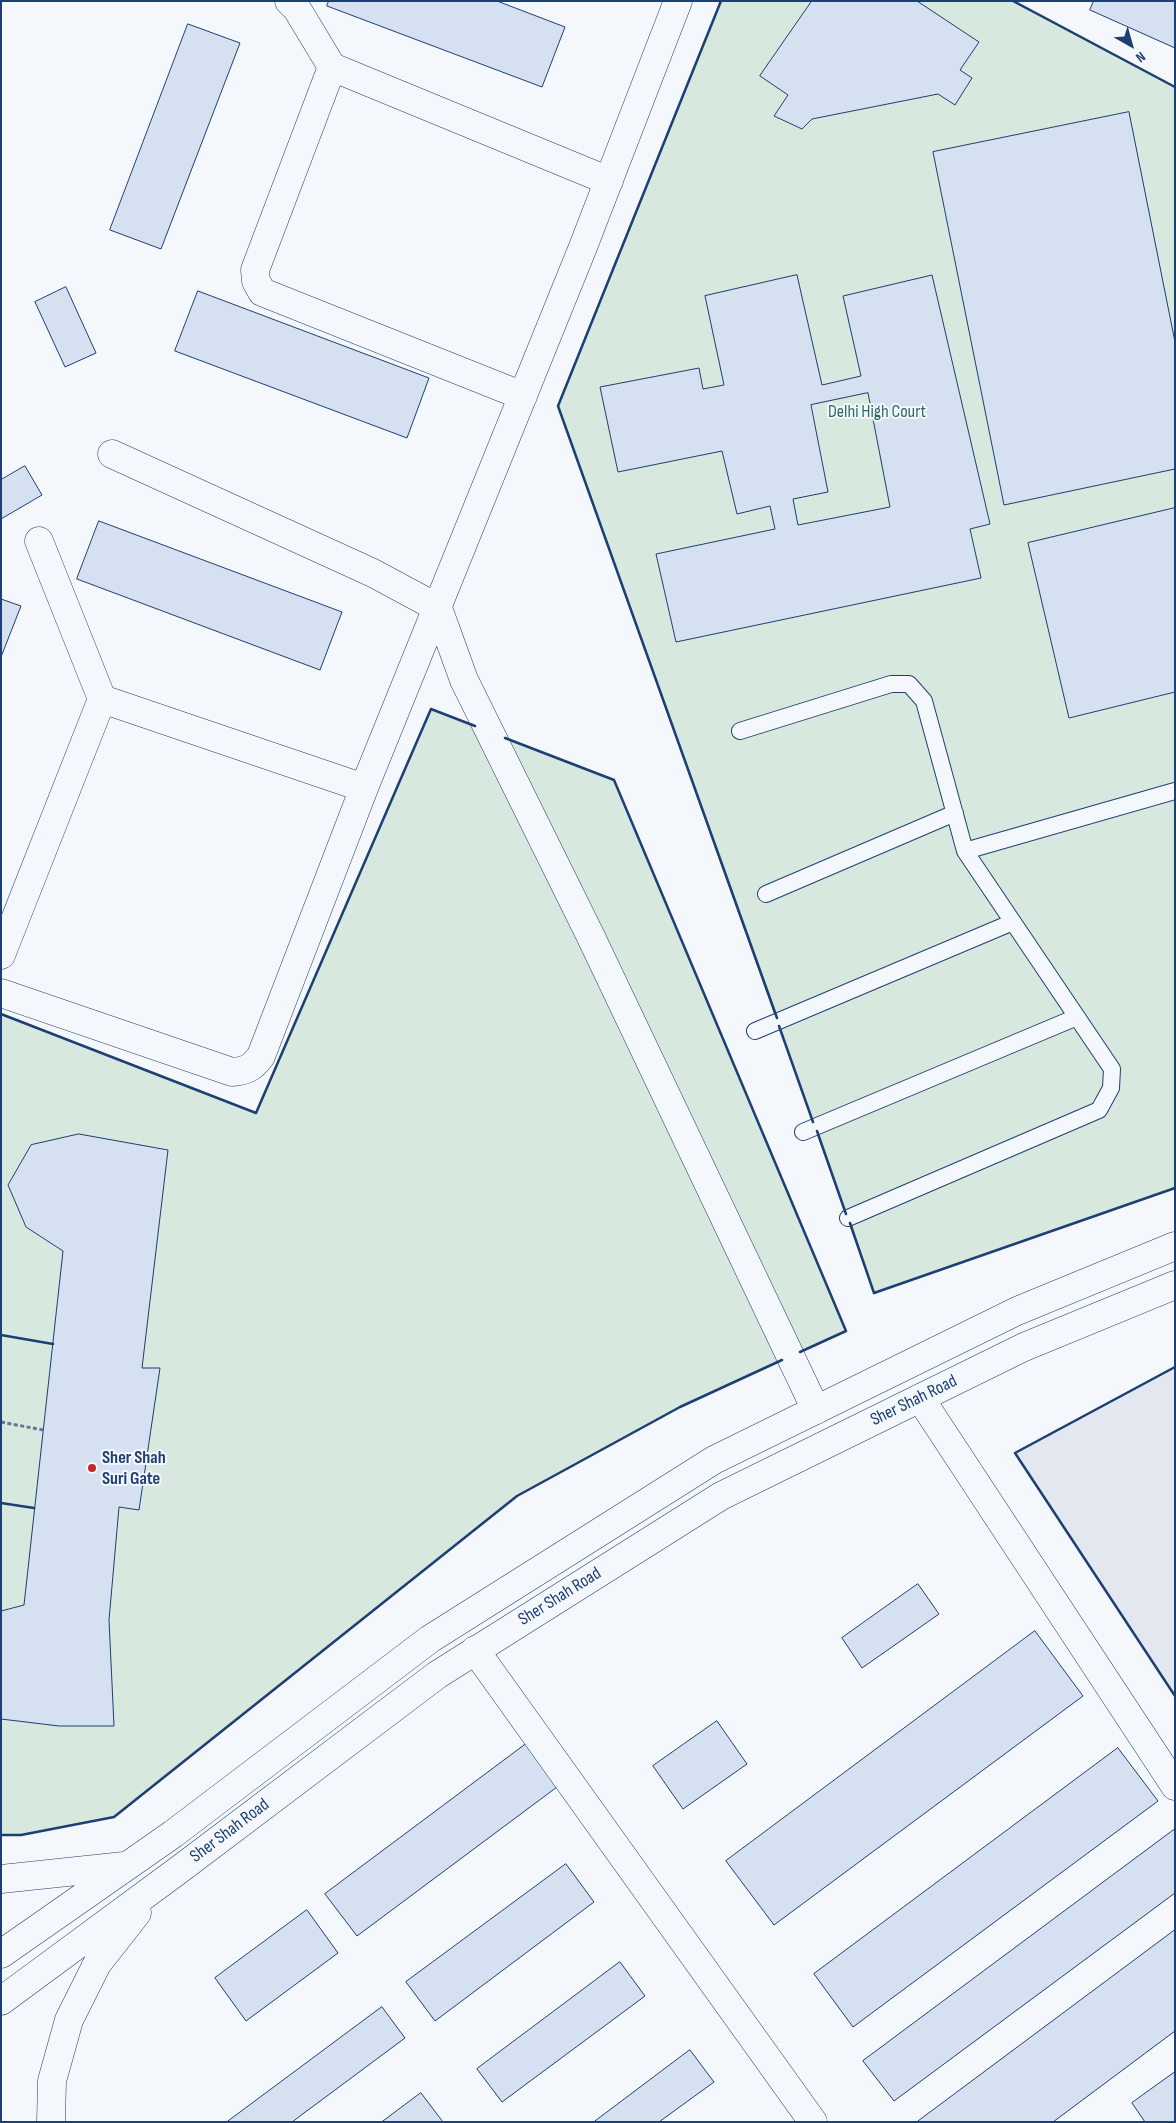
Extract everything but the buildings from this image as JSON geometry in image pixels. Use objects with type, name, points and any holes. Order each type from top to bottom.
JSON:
[{"type":"street","points":[[289,1],[298,9],[332,67],[609,181]]},
{"type":"street","points":[[1,993],[232,1072],[244,1072],[253,1067],[261,1056],[364,788],[609,181],[678,1]]},
{"type":"street","points":[[332,67],[255,270],[256,281],[262,292],[523,396]]},
{"type":"street","points":[[112,454],[373,573],[438,608],[464,680],[592,936],[816,1410]]},
{"type":"street","points":[[1,956],[102,699],[40,541]]},
{"type":"street","points":[[102,699],[364,788]]},
{"type":"street","name":"Sher Shah Road","points":[[1,1954],[180,1828],[430,1639],[714,1460],[1017,1311],[1175,1246]]},
{"type":"street","name":"Sher Shah Road","points":[[1,2001],[180,1869],[437,1674],[721,1496],[1024,1347],[1175,1285]]},
{"type":"street","points":[[920,1398],[1175,1786]]},
{"type":"street","points":[[475,1650],[812,2122]]},
{"type":"street","points":[[1,1879],[126,1866]]},
{"type":"street","points":[[51,2122],[52,2081],[69,2020],[97,1964],[136,1914],[180,1869]]},
{"type":"lane","points":[[740,731],[891,684],[909,684],[924,701],[956,812],[965,851],[1112,1069],[1111,1088],[1099,1110],[848,1218]]},
{"type":"lane","points":[[965,851],[1175,791]]},
{"type":"lane","points":[[766,894],[956,812]]},
{"type":"lane","points":[[755,1031],[1013,922]]},
{"type":"lane","points":[[804,1132],[1076,1017]]},
{"type":"path","points":[[1,1422],[43,1430]]},
{"type":"green space","name":"Delhi High Court","points":[[721,1],[1013,1],[1175,87],[1175,1188],[874,1293],[558,406]]},
{"type":"green space","points":[[431,709],[614,780],[846,1331],[680,1407],[517,1496],[114,1817],[21,1835],[1,1835],[1,1014],[256,1113]]},
{"type":"shaded area","points":[[1175,1367],[1175,1696],[1015,1453]]},
{"type":"wall","points":[[721,1],[558,406],[777,1018]]},
{"type":"wall","points":[[1013,1],[1175,87]]},
{"type":"wall","points":[[1,1014],[256,1113],[431,709],[475,726]]},
{"type":"wall","points":[[505,738],[614,780],[846,1331],[800,1352]]},
{"type":"wall","points":[[779,1026],[813,1122]]},
{"type":"wall","points":[[817,1131],[846,1214]]},
{"type":"wall","points":[[850,1223],[874,1293],[1175,1188]]},
{"type":"wall","points":[[1,1335],[53,1344]]},
{"type":"wall","points":[[1,1835],[21,1835],[114,1817],[517,1496],[680,1407],[782,1360]]},
{"type":"wall","points":[[1175,1367],[1015,1453],[1175,1696]]},
{"type":"wall","points":[[1,1503],[34,1508]]},
{"type":"place","name":"Sher Shah Suri Gate","points":[[92,1468]]}]
